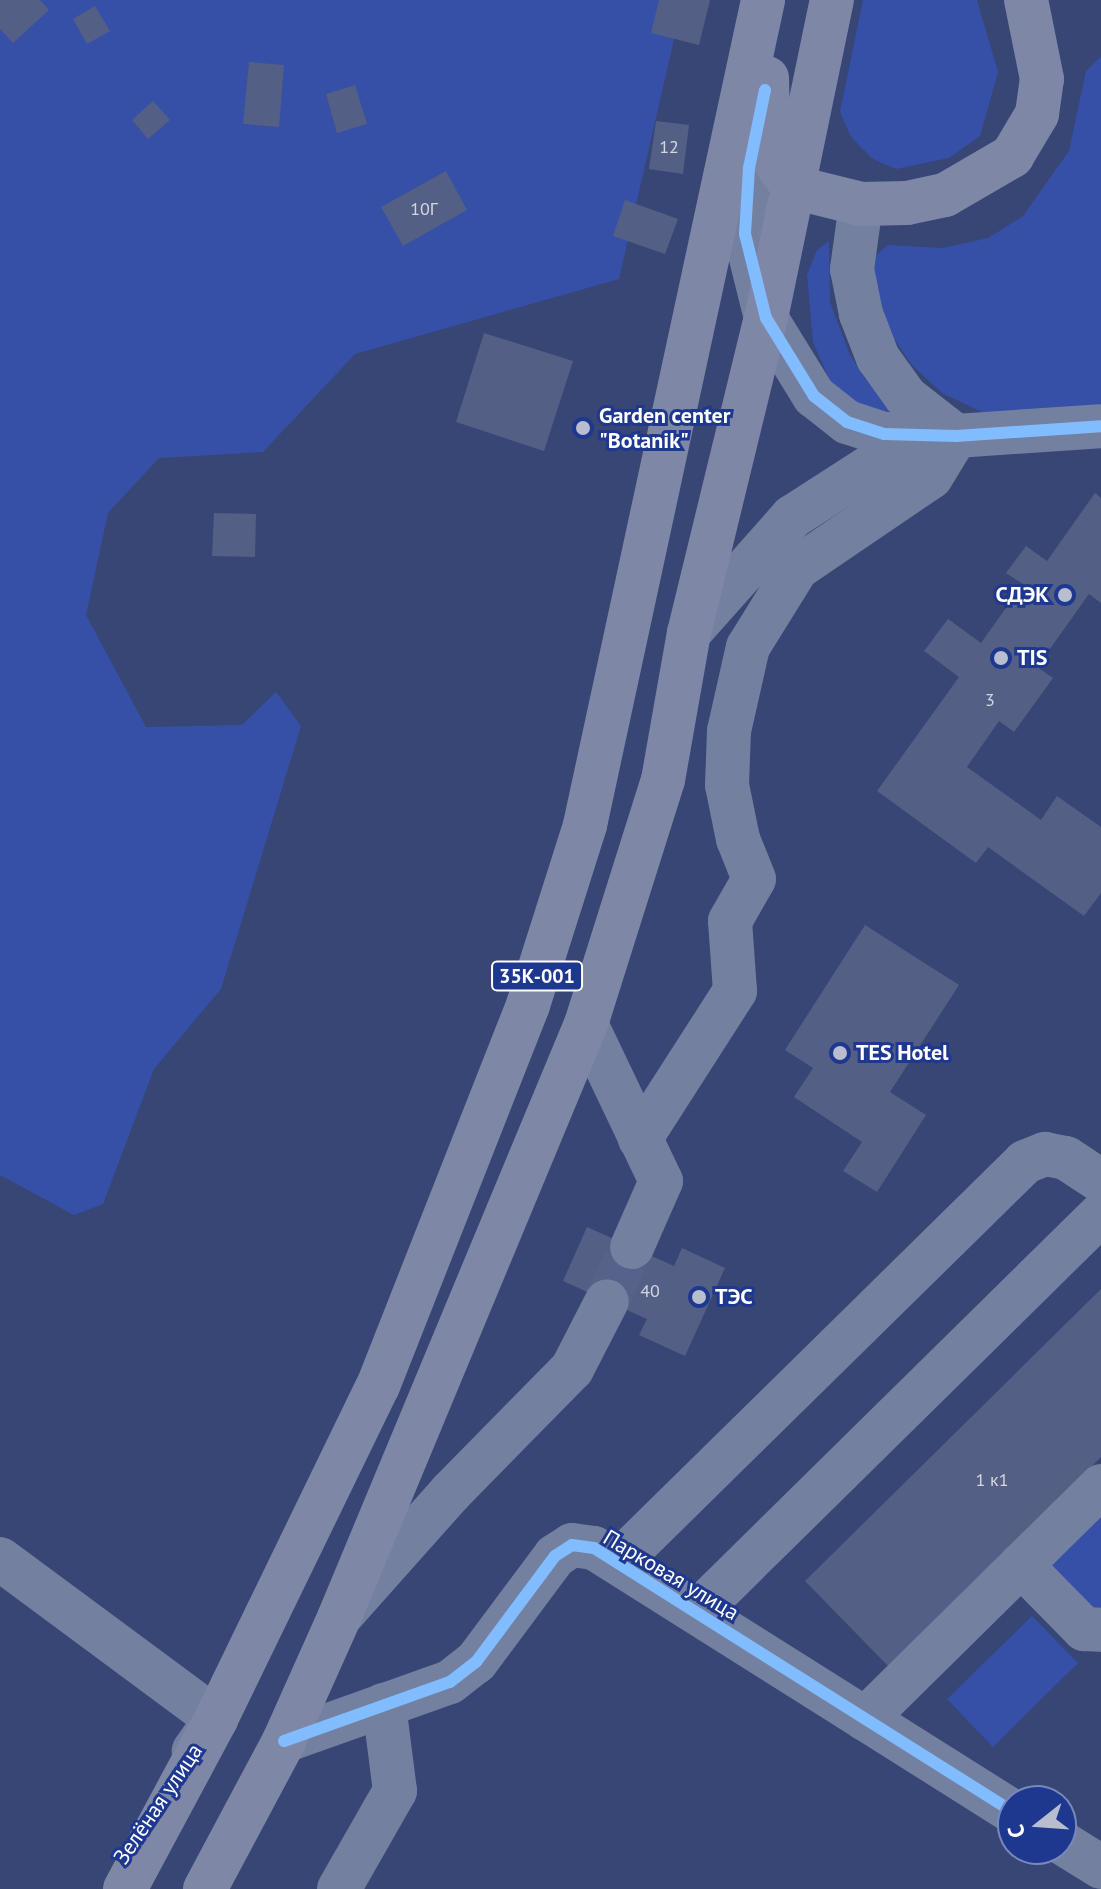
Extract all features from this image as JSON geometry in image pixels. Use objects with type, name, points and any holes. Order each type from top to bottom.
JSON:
[{"type":"main road","name":"35К-001","points":[[125,1889],[216,1719],[378,1386],[537,975],[585,825],[763,0]]},
{"type":"main road","points":[[777,0],[765,90],[769,153],[793,187],[861,204],[907,203],[945,195],[982,178],[1012,156],[1037,114],[1042,79],[1026,0]]},
{"type":"main road","name":"35К-001","points":[[205,1889],[284,1741],[339,1618],[586,1024],[663,780],[689,633],[766,318],[832,0]]},
{"type":"street","points":[[765,90],[744,203],[745,234],[766,318],[814,396],[847,422],[884,434],[956,436],[1101,426]]},
{"type":"street","points":[[861,204],[852,269],[861,314],[878,358],[906,397],[956,436]]},
{"type":"street","points":[[689,633],[792,517],[879,461],[956,436]]},
{"type":"street","points":[[640,1139],[735,991],[730,921],[754,879],[738,839],[727,785],[729,731],[748,647],[797,568],[931,477],[956,436]]},
{"type":"street","points":[[586,1024],[661,1181],[632,1247]]},
{"type":"street","points":[[618,1562],[1025,1162],[1045,1154],[1066,1158],[1101,1181]]},
{"type":"street","points":[[697,1612],[1101,1214]]},
{"type":"street","points":[[339,1618],[450,1493],[572,1369],[607,1301]]},
{"type":"street","points":[[865,1719],[1101,1486]]},
{"type":"street","name":"Парковая улица","points":[[284,1741],[450,1682],[476,1662],[555,1556],[572,1545],[594,1548],[618,1562],[997,1802]]},
{"type":"street","points":[[0,1559],[216,1719]]},
{"type":"street","points":[[1021,1565],[1084,1629],[1101,1630]]},
{"type":"street","points":[[339,1889],[395,1791],[384,1705]]},
{"type":"street","name":"Зелёная улица","points":[[102,1889],[216,1719]]},
{"type":"street","points":[[1077,1852],[1101,1867]]},
{"type":"shaded area","points":[[0,0],[683,0],[619,279],[355,354],[263,452],[159,458],[108,513],[86,615],[146,727],[242,725],[276,692],[301,726],[221,989],[154,1069],[103,1204],[74,1215],[0,1175]]},
{"type":"shaded area","points":[[863,0],[977,0],[998,72],[980,136],[949,158],[896,169],[873,159],[851,137],[840,112]]},
{"type":"shaded area","points":[[1101,56],[1101,406],[988,415],[942,393],[912,365],[887,329],[872,279],[874,257],[888,245],[943,248],[988,238],[1023,216],[1069,151],[1086,71]]},
{"type":"shaded area","points":[[829,241],[830,302],[849,353],[865,379],[896,410],[883,422],[831,383],[813,342],[807,275],[817,250]]},
{"type":"shaded area","points":[[1101,1504],[1101,1610],[1090,1611],[1049,1566]]},
{"type":"shaded area","points":[[1032,1616],[1078,1663],[993,1747],[947,1699]]},
{"type":"building","points":[[0,0],[40,0],[49,10],[13,43],[0,29]]},
{"type":"building","points":[[659,0],[710,0],[699,45],[651,33]]},
{"type":"building","points":[[95,6],[110,31],[87,44],[73,19]]},
{"type":"building","points":[[249,62],[284,65],[279,127],[243,124]]},
{"type":"building","points":[[355,85],[367,124],[337,133],[326,94]]},
{"type":"building","points":[[153,101],[170,120],[148,139],[132,120]]},
{"type":"building","points":[[656,121],[689,125],[683,174],[649,169]]},
{"type":"building","points":[[446,171],[467,210],[403,246],[381,207]]},
{"type":"building","points":[[625,200],[678,219],[665,254],[613,236]]},
{"type":"building","points":[[484,333],[573,361],[544,451],[456,422]]},
{"type":"building","points":[[1095,493],[1101,498],[1101,603],[1089,594],[1037,667],[1053,678],[1014,732],[999,721],[967,767],[1041,820],[1057,796],[1101,827],[1101,893],[1084,916],[988,847],[976,863],[877,791],[959,677],[924,651],[948,619],[981,643],[1023,584],[1006,573],[1026,546],[1047,561]]},
{"type":"building","points":[[214,513],[256,514],[255,557],[212,556]]},
{"type":"building","points":[[865,925],[959,985],[890,1092],[926,1115],[877,1192],[843,1171],[862,1142],[794,1097],[813,1068],[785,1050]]},
{"type":"building","points":[[587,1227],[674,1266],[682,1248],[725,1268],[685,1356],[639,1335],[647,1319],[563,1281]]},
{"type":"building","points":[[1101,1289],[1101,1457],[889,1667],[805,1581]]},
{"type":"tunnel","points":[[607,1301],[632,1247]]},
{"type":"cycle path","points":[[765,90],[749,168],[745,234],[766,318],[814,396],[847,422],[884,434],[956,436],[1101,426]]},
{"type":"cycle path","points":[[284,1741],[450,1682],[476,1662],[555,1556],[572,1545],[594,1548],[997,1802]]},
{"type":"place","name":"Garden center \"Botanik\"","points":[[583,428]]},
{"type":"place","name":"СДЭК","points":[[1065,595]]},
{"type":"place","name":"TIS","points":[[1001,658]]},
{"type":"place","name":"TES Hotel","points":[[840,1053]]},
{"type":"place","name":"ТЭС","points":[[699,1297]]}]
